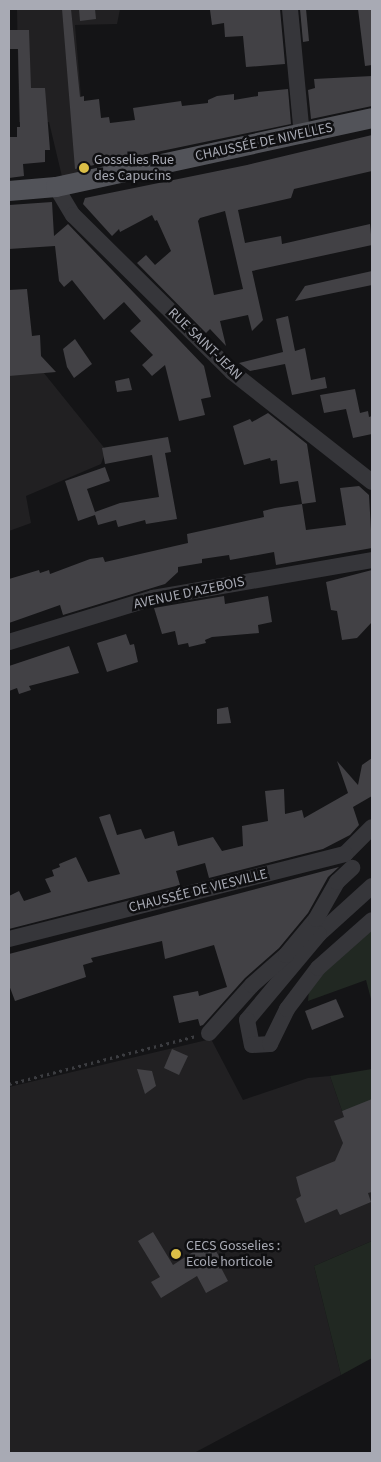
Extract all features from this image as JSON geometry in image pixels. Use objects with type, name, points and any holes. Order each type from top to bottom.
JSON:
[{"type":"main road","name":"CHAUSSÉE DE NIVELLES","points":[[9,191],[56,187],[302,135],[372,118]]},
{"type":"street","points":[[290,9],[302,135]]},
{"type":"street","name":"RUE SAINT-JEAN","points":[[56,187],[73,215],[232,372],[372,482]]},
{"type":"street","name":"AVENUE D'AZEBOIS","points":[[9,642],[153,598],[372,560]]},
{"type":"street","points":[[209,1033],[252,985],[286,956],[316,919],[349,861],[372,827]]},
{"type":"street","points":[[349,861],[372,886],[319,934],[247,1020],[252,1045],[270,1044],[287,1009],[318,968],[372,920]]},
{"type":"street","name":"CHAUSSÉE DE VIESVILLE","points":[[9,939],[349,861]]},
{"type":"path","points":[[9,1084],[209,1033]]},
{"type":"shaded area","points":[[17,9],[120,9],[117,24],[75,25],[87,168],[64,185],[49,122],[19,122]]},
{"type":"shaded area","points":[[31,357],[106,450],[101,464],[26,496],[31,523],[9,531],[9,359]]},
{"type":"shaded area","points":[[372,922],[372,1003],[366,980],[308,1001],[310,979]]},
{"type":"shaded area","name":"CECS Gosselies : Ecole horticole","points":[[211,1039],[243,1100],[308,1078],[330,1076],[342,1111],[372,1100],[372,1241],[314,1266],[341,1375],[194,1453],[9,1453],[9,1087]]},
{"type":"shaded area","points":[[372,1069],[372,1100],[342,1111],[330,1076]]},
{"type":"shaded area","points":[[372,1241],[372,1358],[341,1375],[314,1266]]},
{"type":"building","points":[[62,9],[71,9],[80,97],[84,96],[84,101],[99,99],[101,118],[109,117],[110,123],[135,120],[133,108],[181,101],[182,106],[208,103],[208,100],[217,96],[234,94],[234,100],[258,96],[258,92],[288,89],[291,124],[75,169]]},
{"type":"building","points":[[79,9],[95,9],[96,19],[80,21]]},
{"type":"building","points":[[280,9],[285,64],[246,67],[243,36],[225,37],[224,23],[212,25],[210,10]]},
{"type":"building","points":[[300,9],[306,9],[309,41],[303,42]]},
{"type":"building","points":[[358,9],[372,9],[372,65],[365,66]]},
{"type":"building","points":[[10,30],[29,30],[31,88],[45,88],[50,150],[45,150],[45,162],[23,164],[24,176],[9,178],[9,137],[17,137],[17,127],[20,127],[18,49],[10,49]]},
{"type":"building","points":[[372,76],[372,106],[311,119],[308,90],[315,88],[314,79]]},
{"type":"building","points":[[372,135],[372,171],[294,189],[291,198],[238,210],[245,243],[281,236],[282,244],[370,224],[372,245],[252,271],[263,320],[252,331],[248,315],[220,321],[226,346],[210,329],[206,333],[137,263],[146,255],[155,265],[171,251],[157,220],[155,221],[152,215],[120,232],[119,229],[112,236],[83,204],[85,198],[247,165]],"holes":[[[225,211],[243,289],[214,295],[198,221],[200,218]]]},
{"type":"building","points":[[52,202],[54,236],[68,224],[204,366],[211,397],[201,399],[205,415],[179,421],[165,365],[152,376],[142,365],[153,355],[130,331],[141,321],[124,302],[104,320],[72,280],[64,287],[59,281],[55,246],[9,249],[9,205]]},
{"type":"building","points":[[372,271],[372,285],[295,301],[305,286]]},
{"type":"building","points":[[27,289],[32,336],[40,335],[41,356],[56,372],[9,376],[9,290]]},
{"type":"building","points":[[288,316],[295,351],[305,348],[311,380],[325,377],[327,388],[292,395],[285,364],[250,371],[239,363],[283,352],[276,319]]},
{"type":"building","points":[[75,339],[92,364],[74,378],[67,367],[63,349]]},
{"type":"building","points":[[129,378],[132,390],[117,392],[115,381]]},
{"type":"building","points":[[355,389],[360,413],[368,411],[369,417],[372,416],[372,434],[353,438],[346,409],[324,413],[320,395]]},
{"type":"building","points":[[268,413],[307,444],[316,502],[302,504],[298,481],[280,484],[277,460],[271,461],[270,458],[244,465],[233,426],[250,419],[252,422]]},
{"type":"building","points":[[168,437],[171,452],[165,453],[177,519],[146,524],[145,520],[118,527],[116,520],[98,525],[95,515],[78,521],[65,481],[105,467],[110,481],[87,489],[95,512],[120,503],[159,497],[152,455],[105,464],[102,448]]},
{"type":"building","points":[[359,486],[369,495],[372,548],[276,565],[274,552],[230,560],[229,555],[202,559],[202,563],[178,567],[178,572],[165,584],[63,615],[60,605],[9,623],[9,579],[39,570],[40,573],[49,570],[50,574],[90,559],[103,557],[105,562],[188,543],[187,534],[264,517],[263,511],[275,508],[302,504],[306,530],[346,525],[340,488]]},
{"type":"building","points":[[372,570],[372,622],[357,638],[342,640],[337,611],[331,610],[326,582]]},
{"type":"building","points":[[224,596],[225,604],[268,596],[272,622],[258,625],[259,633],[212,637],[205,640],[206,643],[189,647],[188,643],[178,645],[175,631],[162,634],[154,608]]},
{"type":"building","points":[[126,634],[130,645],[134,644],[138,662],[107,672],[97,643]]},
{"type":"building","points":[[69,646],[79,673],[29,686],[31,690],[19,694],[17,688],[9,691],[9,666]]},
{"type":"building","points":[[228,707],[231,723],[217,724],[217,709]]},
{"type":"building","points":[[372,758],[372,796],[353,807],[359,825],[350,835],[323,849],[209,878],[205,863],[176,871],[180,885],[9,929],[9,896],[19,891],[24,901],[51,892],[45,879],[54,876],[52,870],[60,867],[59,864],[76,857],[88,882],[120,874],[99,817],[110,814],[117,835],[141,829],[145,839],[174,831],[178,846],[213,837],[222,851],[243,846],[242,826],[268,821],[265,791],[284,789],[285,814],[302,810],[304,818],[348,793],[337,761],[358,785],[362,765]]},
{"type":"building","points":[[339,867],[328,877],[308,913],[279,948],[245,978],[203,1025],[200,1026],[198,1019],[179,1023],[173,996],[198,991],[199,996],[227,987],[214,945],[165,959],[162,941],[91,958],[93,962],[83,965],[86,977],[15,1001],[9,985],[9,954]]},
{"type":"building","points":[[336,999],[344,1017],[312,1030],[305,1011]]},
{"type":"building","points":[[172,1049],[188,1056],[179,1075],[164,1068]]},
{"type":"building","points":[[137,1069],[152,1071],[156,1086],[145,1094]]},
{"type":"building","points":[[372,1099],[372,1192],[368,1193],[371,1202],[340,1215],[337,1209],[305,1223],[296,1199],[301,1196],[296,1177],[335,1161],[343,1143],[334,1121],[344,1117],[342,1111]]},
{"type":"building","points":[[153,1232],[173,1265],[210,1241],[220,1258],[217,1260],[228,1281],[206,1293],[197,1276],[161,1298],[151,1282],[160,1277],[138,1241]]},
{"type":"place","name":"Gosselies Rue des Capucins","points":[[84,168]]},
{"type":"place","name":"CECS Gosselies : Ecole horticole","points":[[176,1254]]}]
